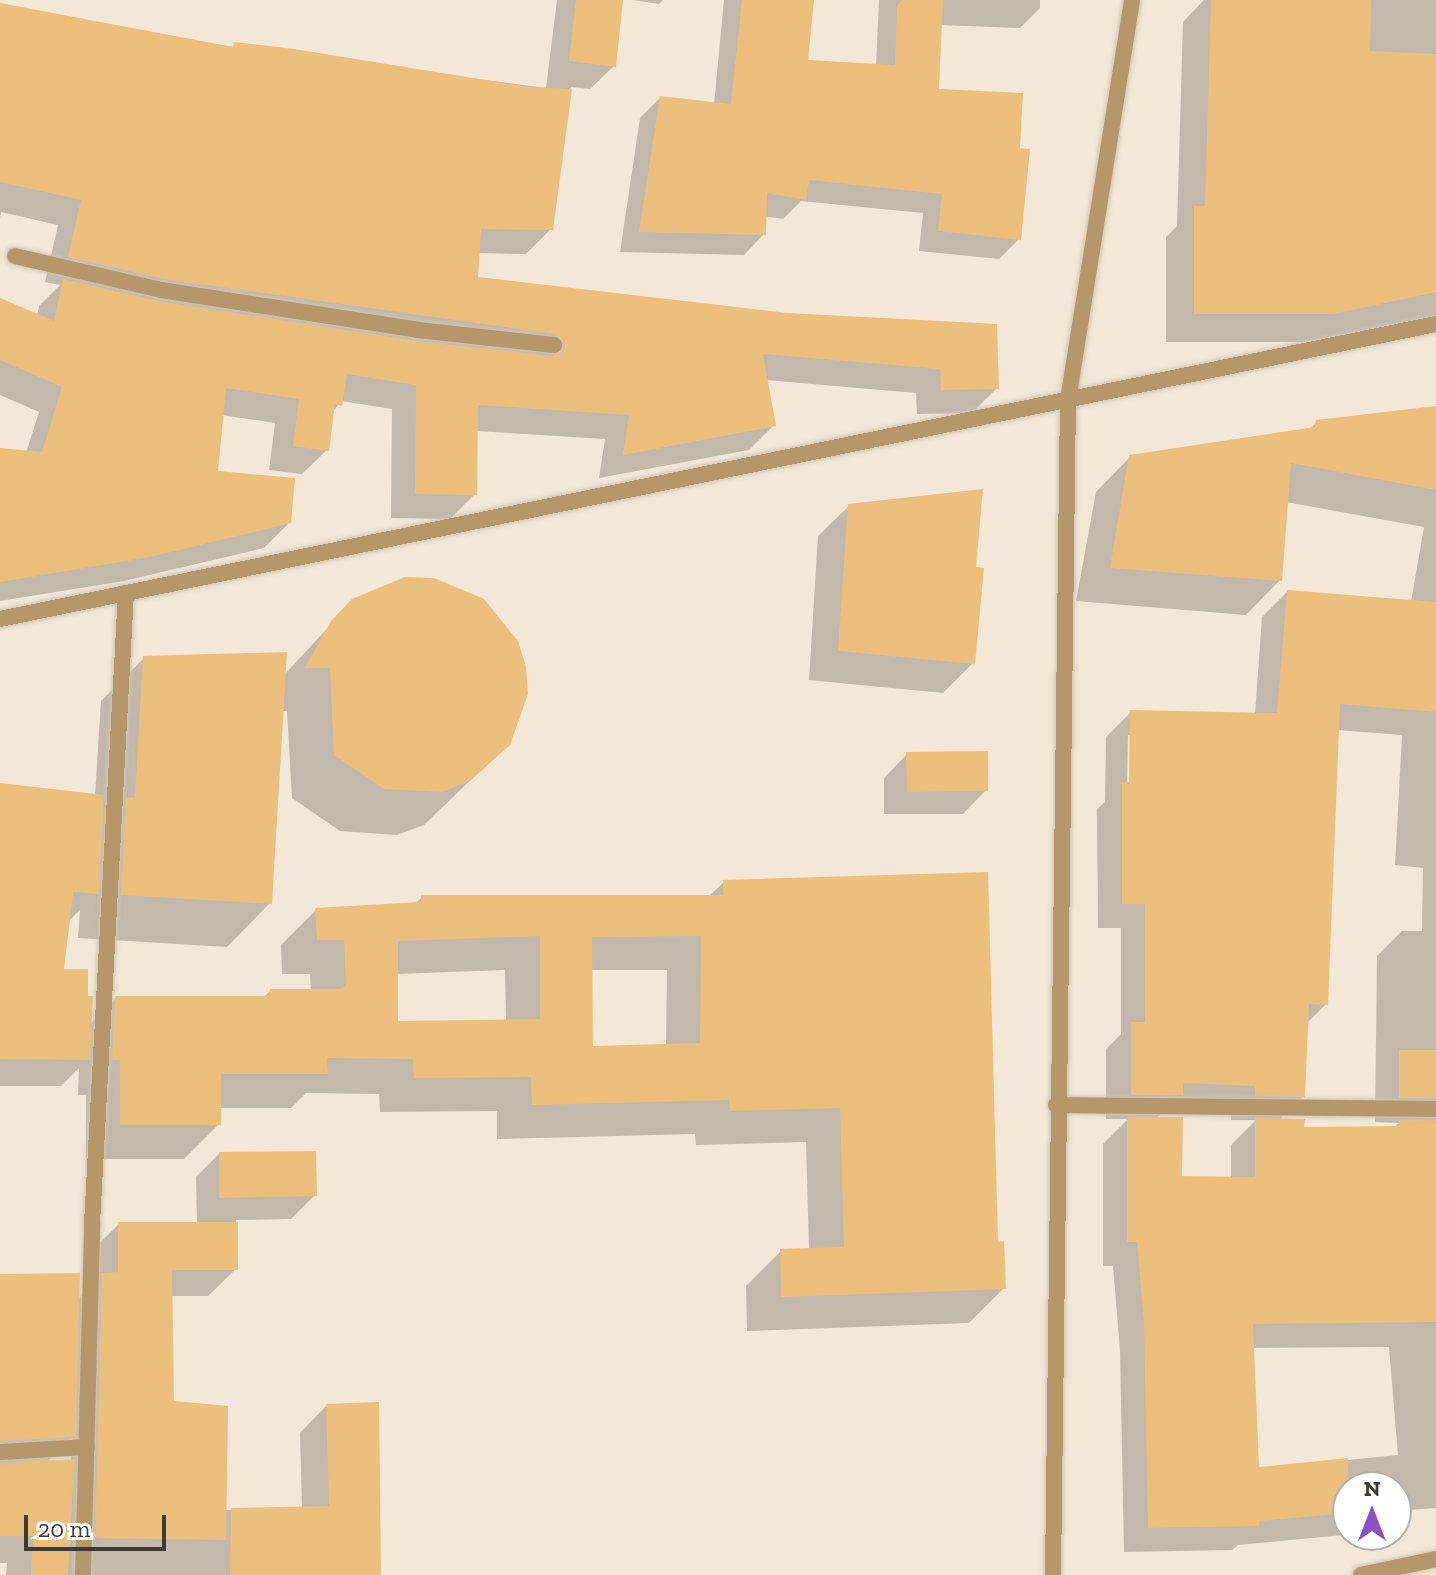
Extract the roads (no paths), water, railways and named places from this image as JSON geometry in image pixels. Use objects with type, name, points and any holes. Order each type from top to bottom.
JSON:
[{"type":"street","points":[[1053,1575],[1056,1105],[1068,400],[1132,0]]},
{"type":"street","points":[[15,256],[161,290],[418,330],[554,345]]},
{"type":"street","points":[[0,619],[1436,324]]},
{"type":"street","points":[[83,1575],[92,1224],[126,593]]},
{"type":"street","points":[[1056,1105],[1436,1109]]},
{"type":"street","points":[[0,1452],[87,1447]]},
{"type":"street","points":[[1361,1575],[1436,1559]]}]
